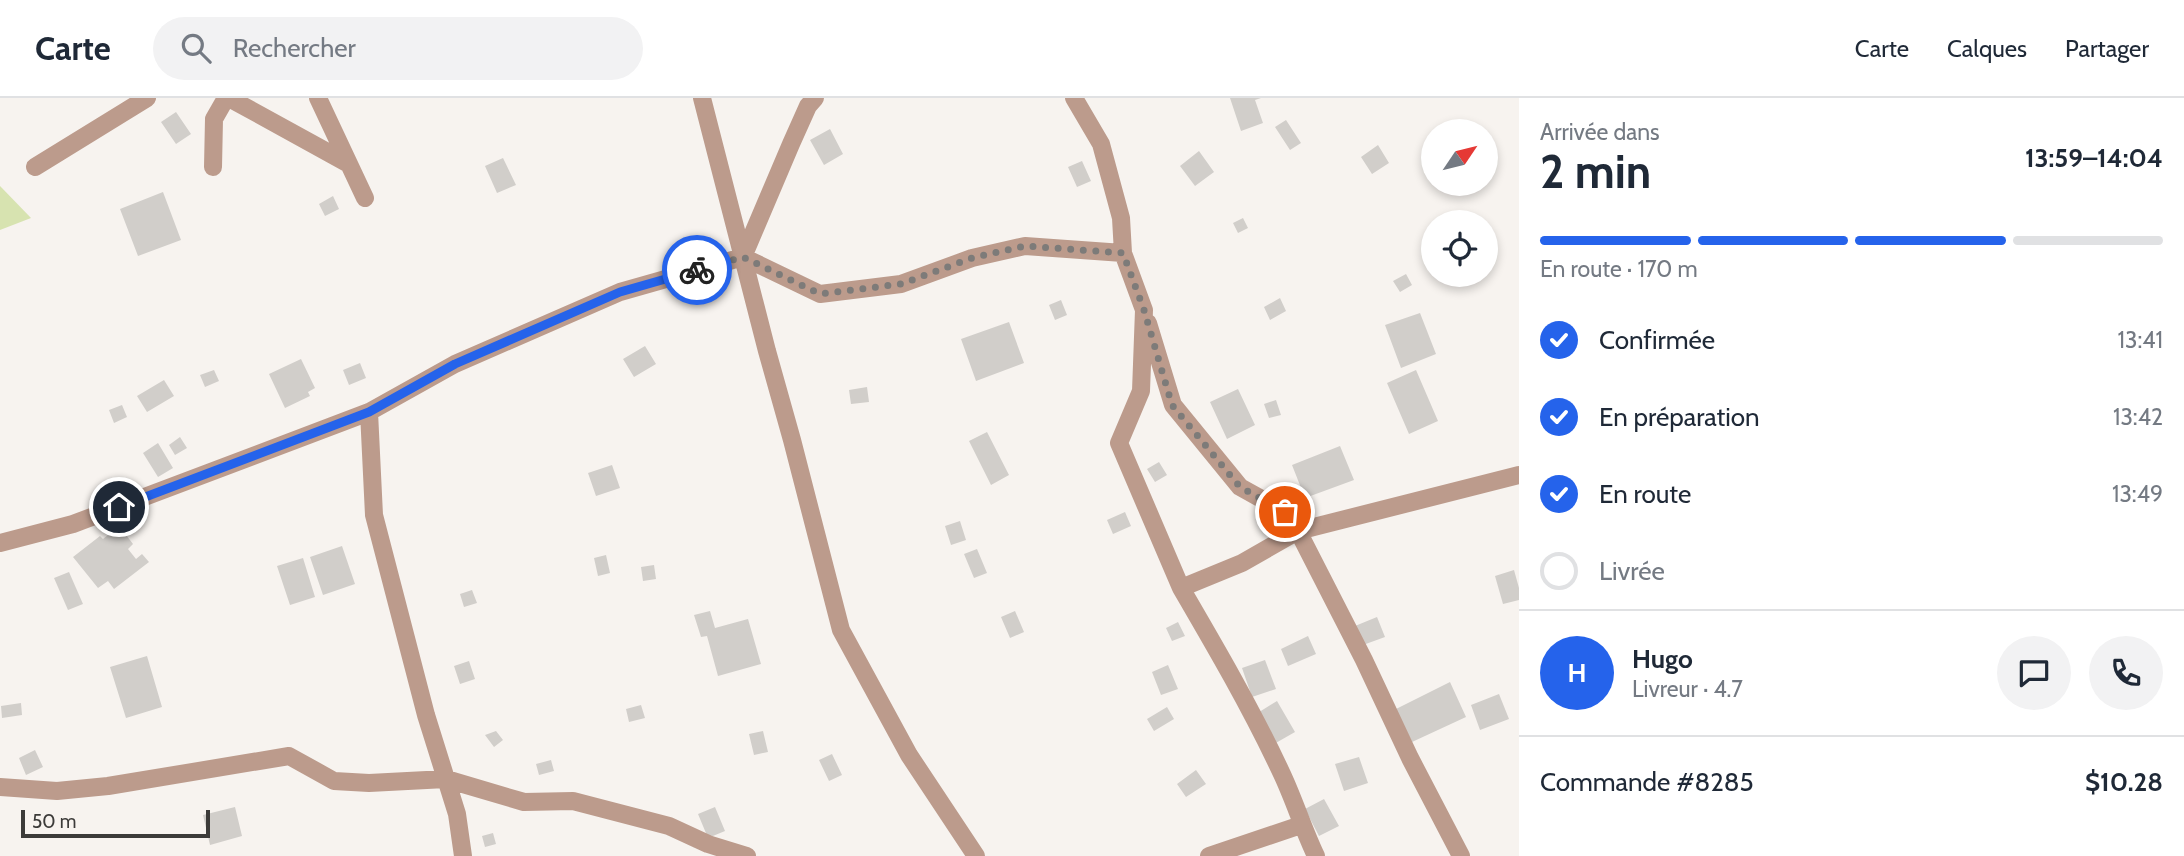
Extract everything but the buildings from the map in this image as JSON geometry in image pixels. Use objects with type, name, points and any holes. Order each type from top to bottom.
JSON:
[{"type":"street","points":[[35,167],[147,98]]},
{"type":"street","points":[[213,167],[214,119],[227,98],[349,164]]},
{"type":"street","points":[[318,98],[365,198]]},
{"type":"street","points":[[702,98],[841,630],[909,755],[976,856]]},
{"type":"street","points":[[743,257],[808,106],[815,98]]},
{"type":"street","points":[[1074,98],[1101,144],[1121,218],[1123,253],[1144,310],[1172,405],[1240,487],[1285,512],[1298,531],[1461,856]]},
{"type":"street","points":[[0,542],[73,524],[369,412],[455,364],[620,292],[743,257],[820,294],[901,284],[972,258],[1025,246],[1123,253]]},
{"type":"street","points":[[1144,310],[1140,391],[1119,443],[1181,588],[1240,688],[1282,775],[1316,856]]},
{"type":"street","points":[[369,412],[374,515],[426,715],[457,814],[463,856]]},
{"type":"street","points":[[1181,588],[1242,563],[1298,531],[1519,475]]},
{"type":"street","points":[[0,787],[57,791],[108,786],[289,756],[334,781],[369,783],[446,779],[524,802],[573,801],[669,826],[708,844],[747,856]]},
{"type":"street","points":[[1209,856],[1301,825]]},
{"type":"green space","points":[[0,186],[31,218],[0,230]]},
{"type":"way so far","points":[[697,270],[743,257],[820,294],[901,284],[972,258],[1025,246],[1123,253],[1144,310],[1172,405],[1240,487],[1285,512]]},
{"type":"route","points":[[119,507],[369,412],[455,364],[620,292],[697,270]]}]
